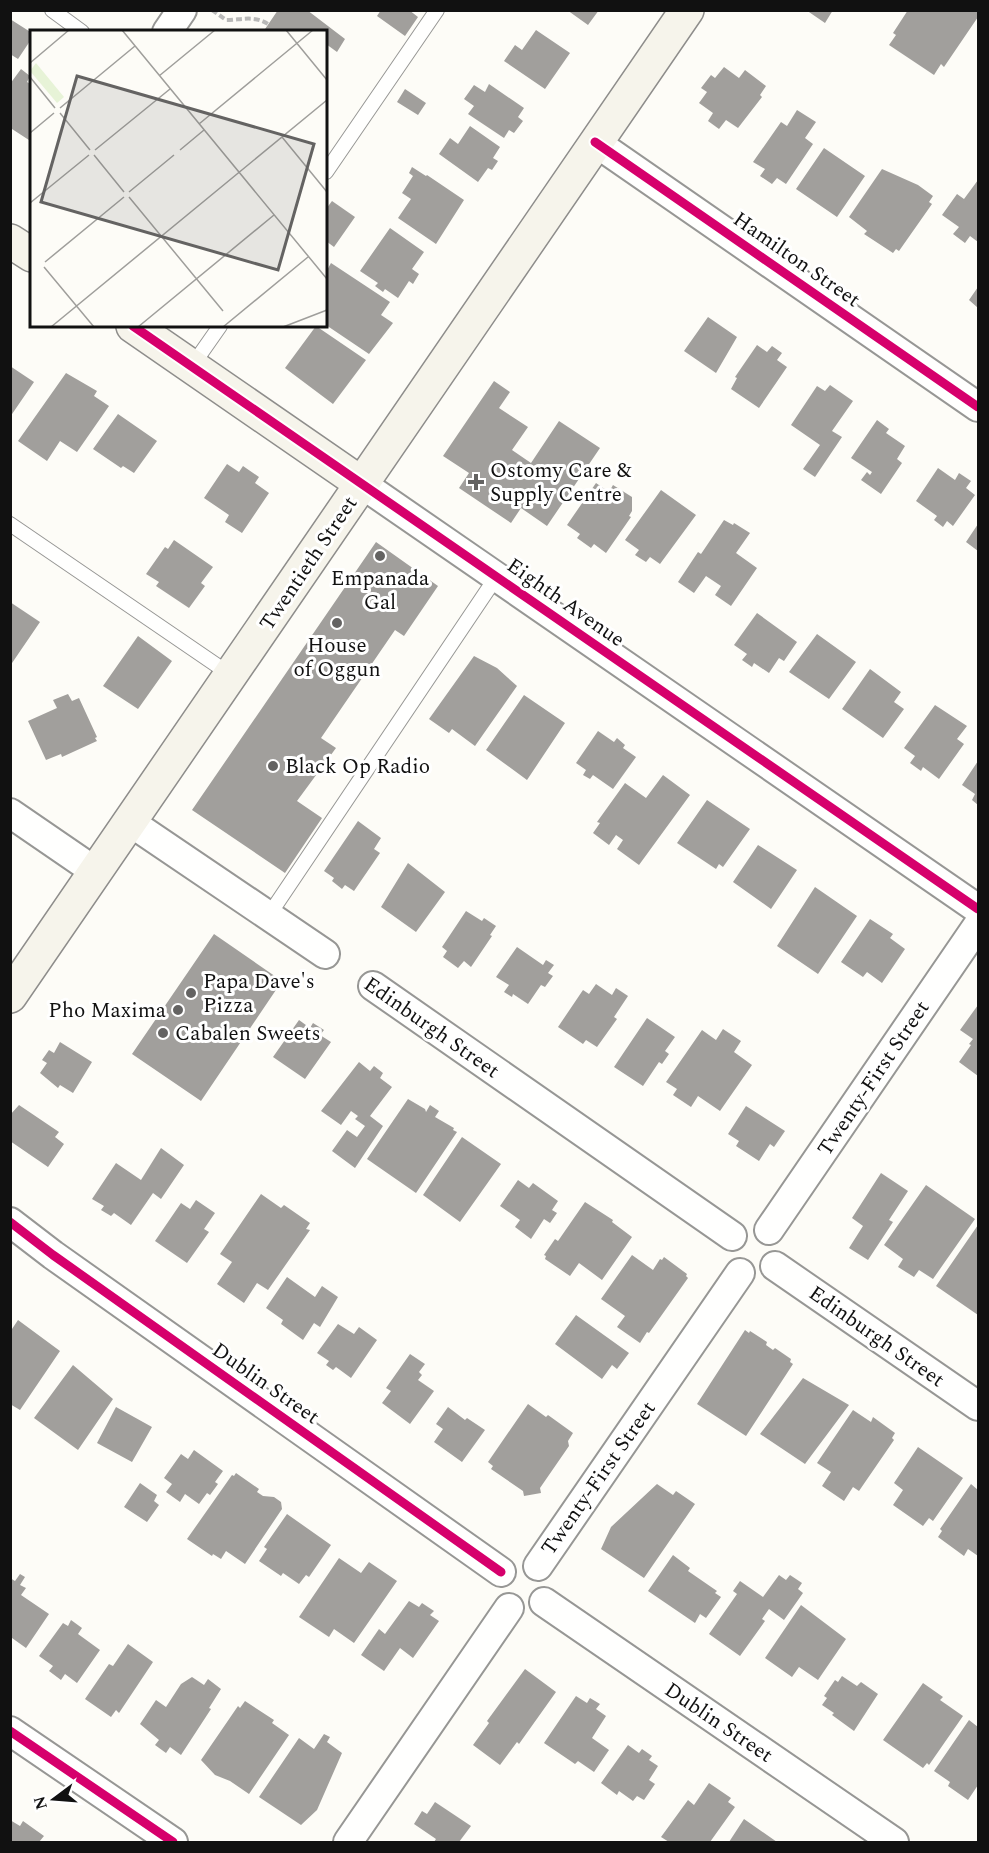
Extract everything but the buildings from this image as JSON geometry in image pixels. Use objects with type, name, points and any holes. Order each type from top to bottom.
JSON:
[{"type":"main road","name":"Twentieth Street","points":[[10,996],[687,10]]},
{"type":"main road","name":"Eighth Avenue","points":[[134,327],[362,484]]},
{"type":"street","points":[[168,30],[182,10]]},
{"type":"street","name":"Hamilton Street","points":[[595,142],[978,407]]},
{"type":"street","name":"Eighth Avenue","points":[[362,484],[978,909]]},
{"type":"street","points":[[10,813],[96,872]]},
{"type":"street","points":[[130,822],[326,954]]},
{"type":"street","name":"Twenty-First Street","points":[[769,1230],[978,926]]},
{"type":"street","name":"Edinburgh Street","points":[[374,986],[732,1236]]},
{"type":"street","name":"Dublin Street","points":[[10,1222],[53,1255],[501,1572]]},
{"type":"street","points":[[753,1225],[769,1230],[778,1243],[779,1251],[775,1266],[762,1276],[747,1276],[740,1273],[734,1267],[728,1252],[732,1236],[737,1231],[753,1225]]},
{"type":"street","name":"Edinburgh Street","points":[[775,1266],[978,1406]]},
{"type":"street","name":"Twenty-First Street","points":[[538,1566],[740,1273]]},
{"type":"street","points":[[522,1561],[538,1566],[548,1578],[548,1595],[544,1602],[531,1611],[516,1611],[508,1608],[499,1596],[497,1588],[501,1572],[507,1566],[522,1561]]},
{"type":"street","name":"Dublin Street","points":[[544,1602],[894,1842]]},
{"type":"street","points":[[348,1842],[508,1608]]},
{"type":"street","points":[[10,1731],[173,1842]]},
{"type":"lane","points":[[52,10],[79,30]]},
{"type":"lane","points":[[327,171],[437,10]]},
{"type":"lane","points":[[192,366],[219,327]]},
{"type":"lane","points":[[10,524],[231,675]]},
{"type":"lane","points":[[269,915],[497,576]]},
{"type":"path","points":[[212,10],[226,20],[248,17],[261,19],[268,24]]},
{"type":"cycle path","points":[[595,142],[978,407]]},
{"type":"cycle path","points":[[134,327],[978,909]]},
{"type":"cycle path","points":[[10,1222],[53,1255],[501,1572]]},
{"type":"cycle path","points":[[10,1731],[173,1842]]},
{"type":"place","name":"Ostomy Care & Supply Centre","points":[[476,482]]},
{"type":"place","name":"Empanada Gal","points":[[380,556]]},
{"type":"place","name":"House of Oggun","points":[[337,623]]},
{"type":"place","name":"Black Op Radio","points":[[273,766]]},
{"type":"place","name":"Papa Dave's Pizza","points":[[191,993]]},
{"type":"place","name":"Pho Maxima","points":[[178,1010]]},
{"type":"place","name":"Cabalen Sweets","points":[[163,1033]]}]
